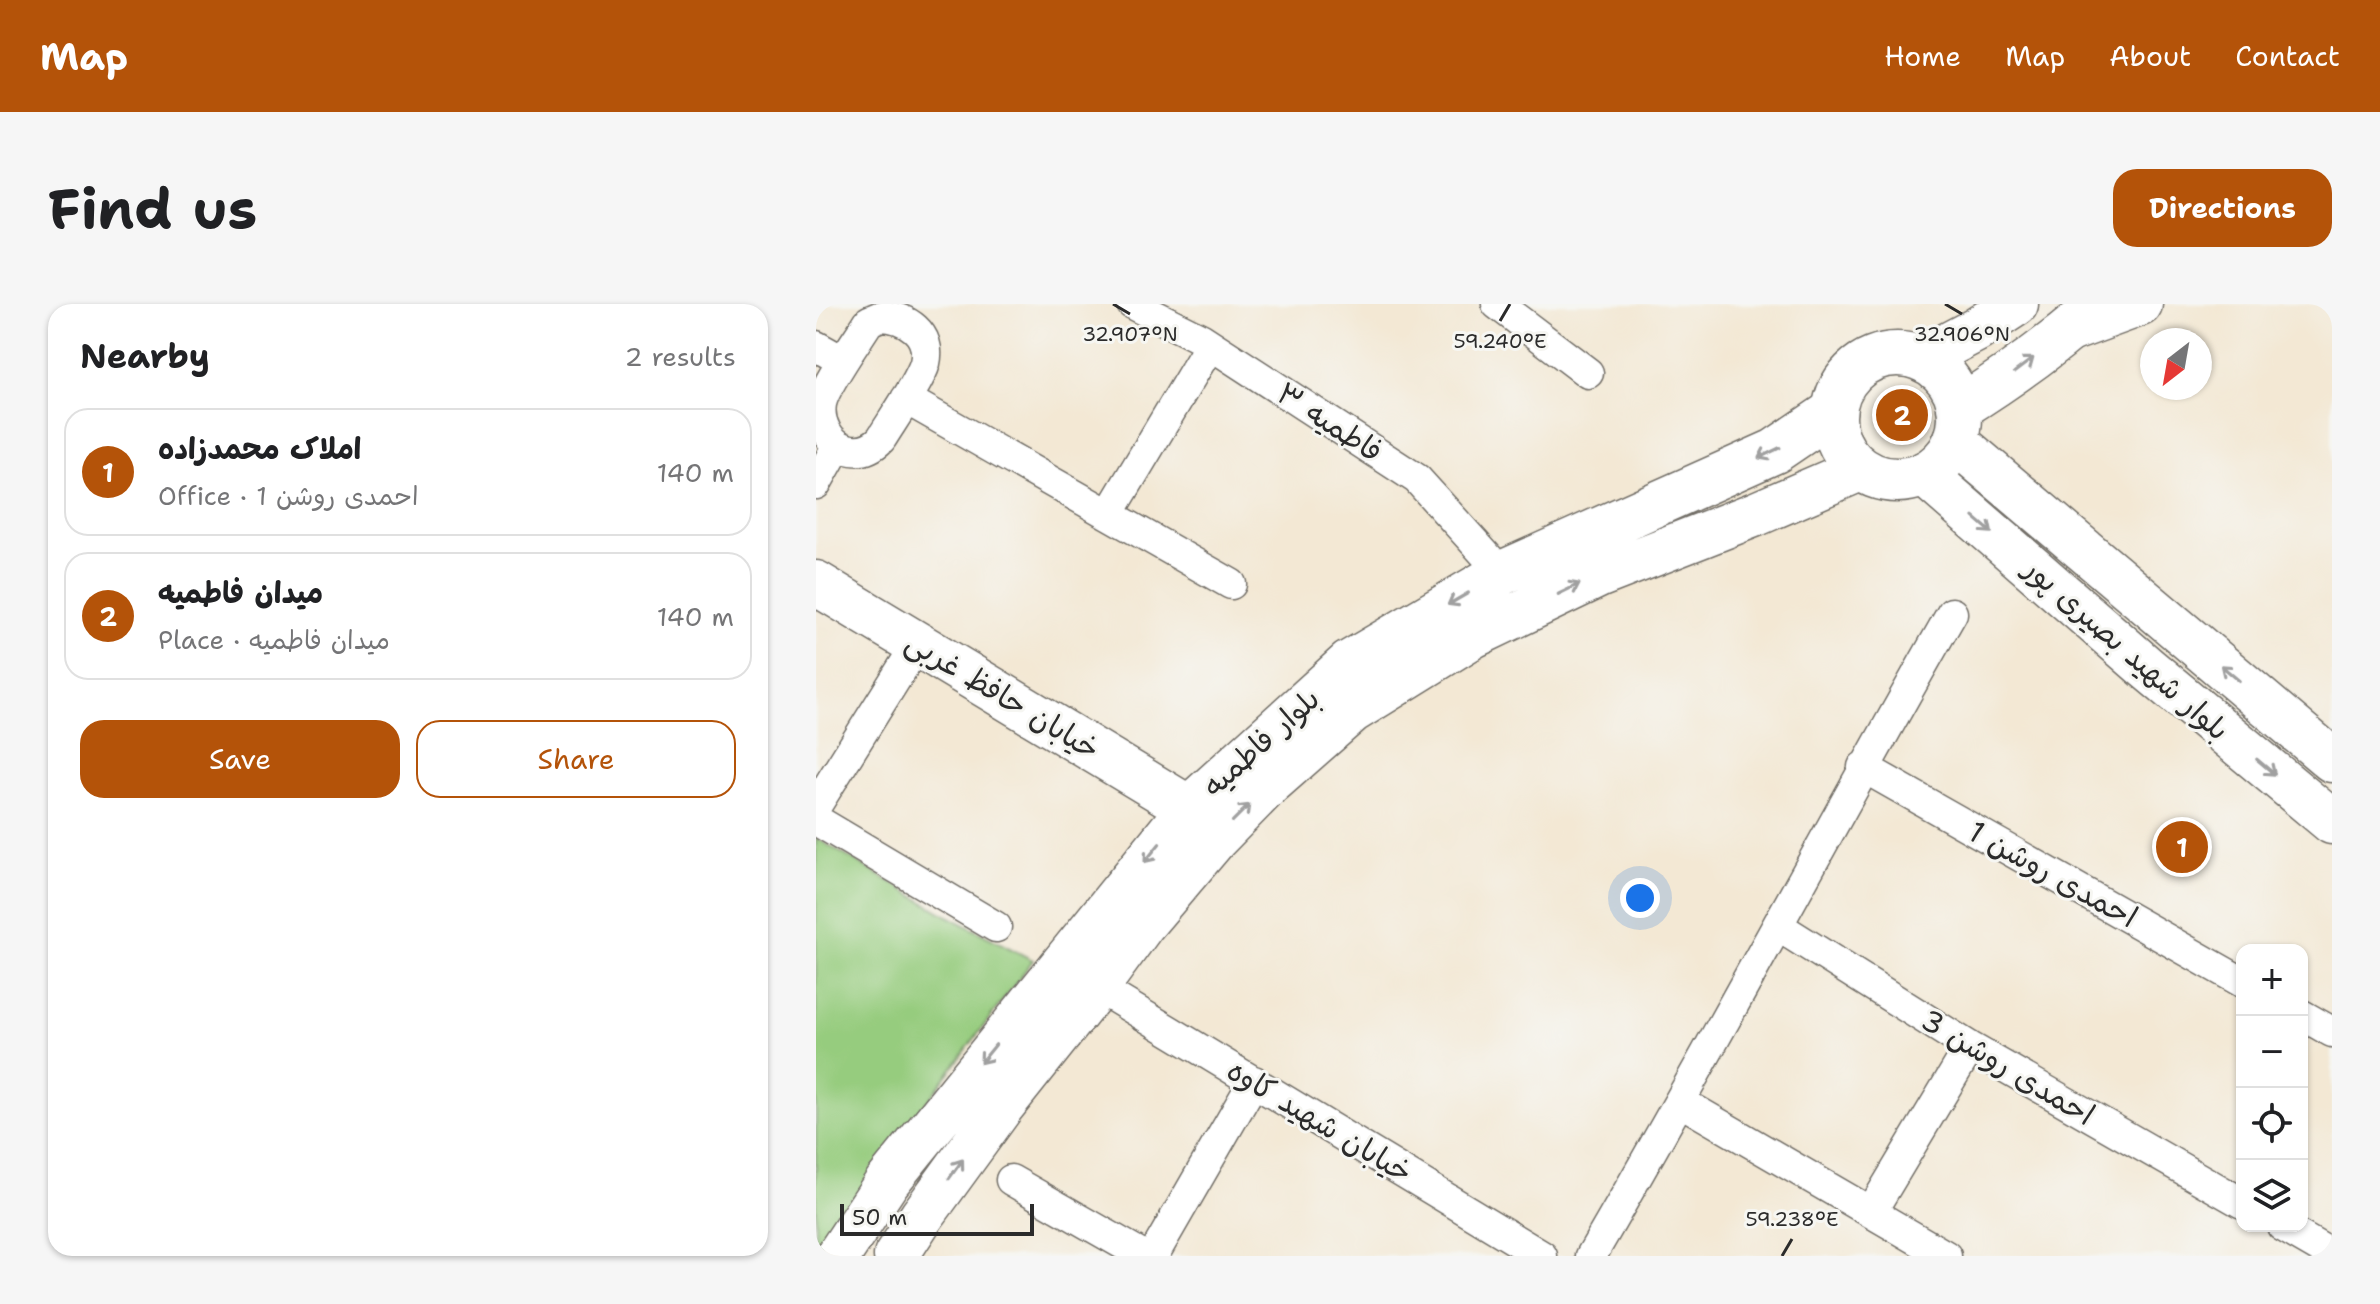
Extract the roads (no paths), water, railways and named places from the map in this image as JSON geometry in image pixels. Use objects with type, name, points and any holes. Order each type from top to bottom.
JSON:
[{"type":"main road","points":[[1921,359],[1976,330],[2016,304]]},
{"type":"main road","points":[[1957,425],[1946,379],[1935,367],[1905,355],[1872,359],[1858,368],[1838,394],[1834,411],[1834,427],[1839,443],[1860,469],[1892,480],[1924,474],[1937,466],[1957,425],[2007,378],[2086,317],[2140,304]]},
{"type":"main road","name":"بلوار فاطمیه","points":[[838,1256],[906,1158],[1189,808],[1349,663],[1502,573],[1775,451],[1834,411]]},
{"type":"main road","name":"بلوار شهید بصیری پور","points":[[1957,425],[2332,760]]},
{"type":"main road","name":"بلوار فاطمیه","points":[[896,1256],[1002,1106],[1143,924],[1215,839],[1269,784],[1352,711],[1473,636],[1600,575],[1756,514],[1860,469]]},
{"type":"main road","name":"بلوار شهید بصیری پور","points":[[1924,474],[2147,668],[2332,822]]},
{"type":"main road","name":"خیابان حافظ غربی","points":[[816,583],[1189,808]]},
{"type":"street","name":"فاطمیه ۳","points":[[1132,304],[1210,345],[1417,479],[1502,573]]},
{"type":"street","points":[[1497,304],[1588,373]]},
{"type":"street","points":[[914,312],[924,344],[925,362],[906,399],[873,447],[851,451],[838,445],[827,435],[822,421],[821,402],[843,361],[869,321],[881,316],[914,312]]},
{"type":"street","points":[[1109,514],[1210,345]]},
{"type":"street","points":[[816,346],[843,361]]},
{"type":"street","points":[[906,399],[1231,584]]},
{"type":"street","points":[[816,484],[838,445]]},
{"type":"street","points":[[1591,1256],[1681,1102],[1863,767],[1952,613]]},
{"type":"street","points":[[816,806],[918,643]]},
{"type":"street","name":"احمدی روشن 1","points":[[1863,767],[2236,979]]},
{"type":"street","points":[[816,820],[996,927]]},
{"type":"street","name":"احمدی روشن 3","points":[[1778,926],[1970,1047],[2236,1200]]},
{"type":"street","name":"خیابان شهید کاوه","points":[[1097,987],[1542,1256]]},
{"type":"street","points":[[2304,1016],[2332,1032]]},
{"type":"street","points":[[1871,1212],[1970,1047]]},
{"type":"street","points":[[1153,1256],[1254,1081]]},
{"type":"street","points":[[1681,1102],[1946,1256]]},
{"type":"street","points":[[1011,1180],[1144,1256]]},
{"type":"street","points":[[2292,1232],[2332,1255]]},
{"type":"place","name":"میدان فاطمیه","points":[[1902,415]]},
{"type":"place","name":"املاک محمدزاده","points":[[2182,847]]}]
